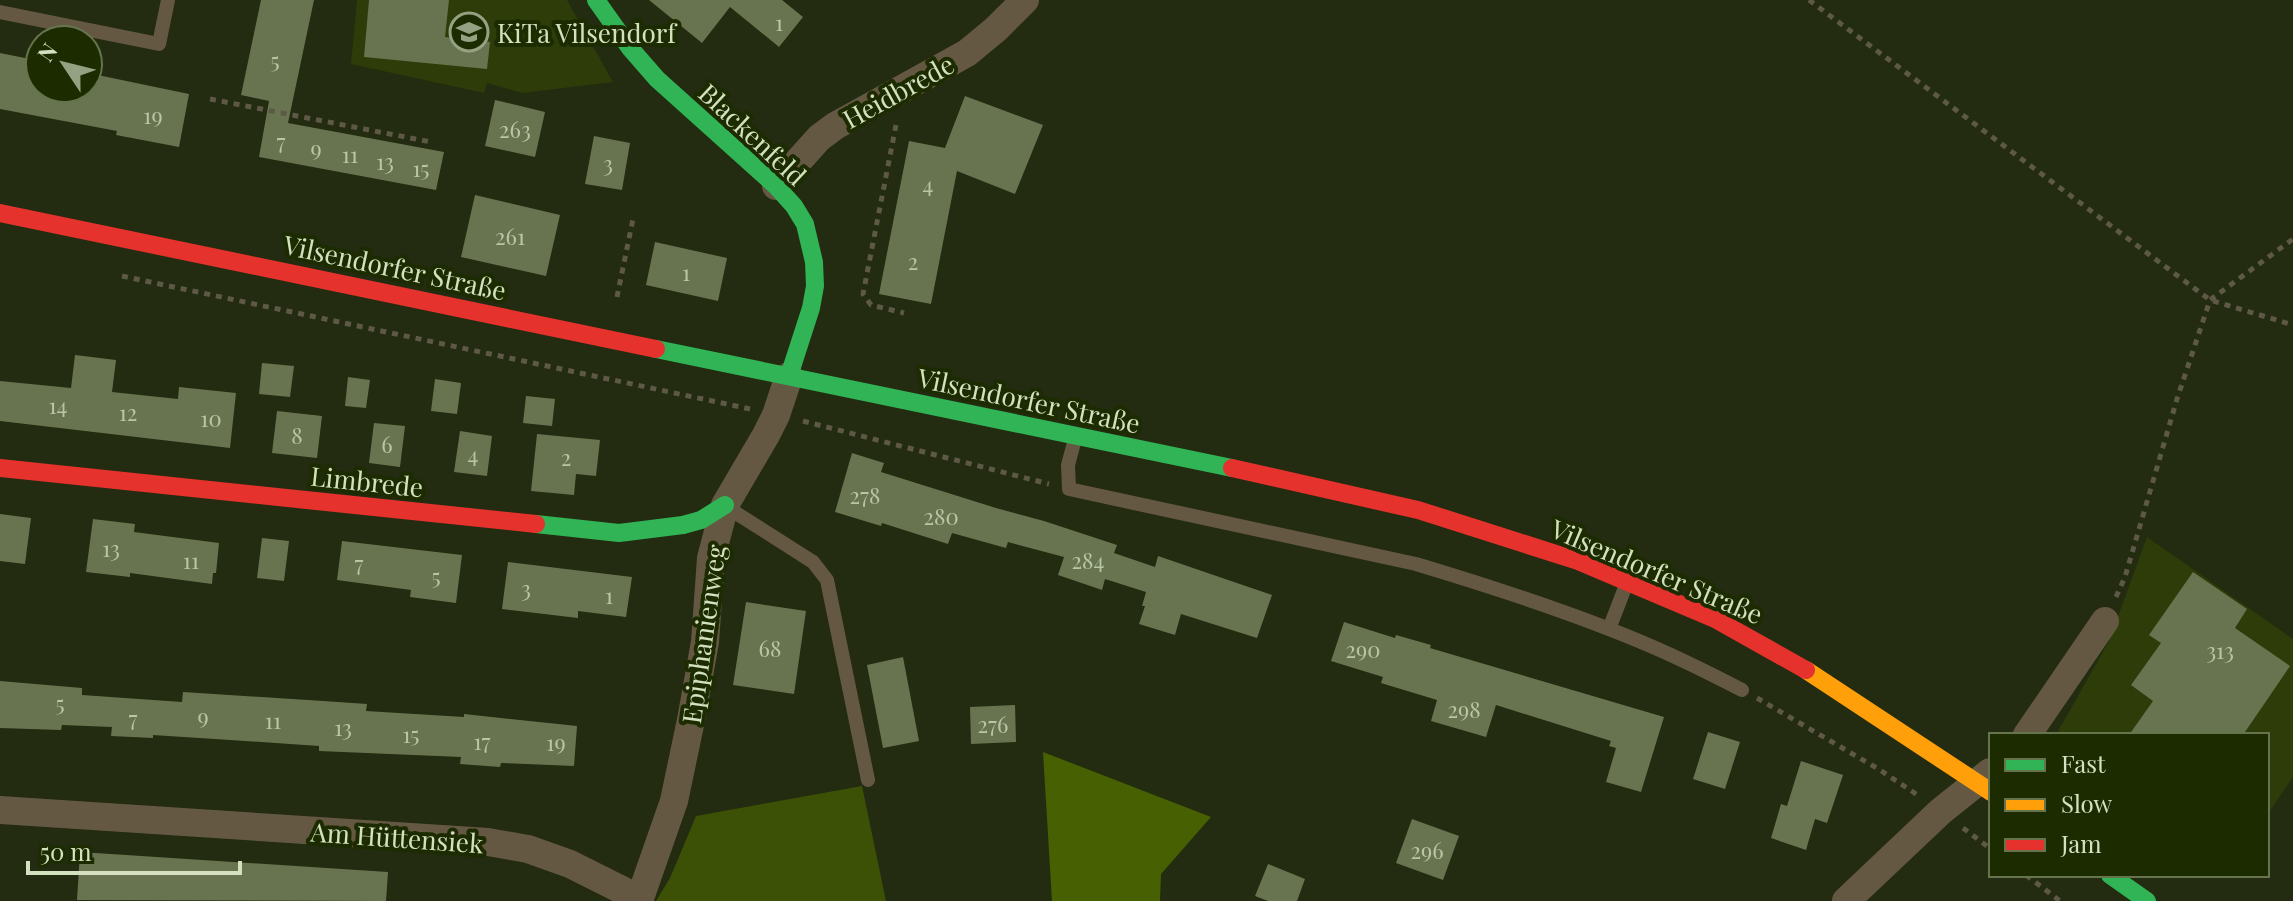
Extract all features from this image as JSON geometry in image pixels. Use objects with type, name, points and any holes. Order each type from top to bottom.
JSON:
[{"type":"main road","name":"Blackenfeld","points":[[596,0],[630,48],[657,79],[776,186],[805,224],[814,262],[815,286],[789,376]]},
{"type":"main road","name":"Vilsendorfer Straße","points":[[0,213],[1075,435],[1418,510],[1578,561],[1715,619],[1765,645],[1987,782]]},
{"type":"main road","name":"Limbrede","points":[[0,468],[619,533],[683,525],[701,520],[725,505]]},
{"type":"main road","points":[[2113,877],[2147,901]]},
{"type":"street","name":"Heidbrede","points":[[776,186],[819,138],[835,126],[967,53],[1025,0]]},
{"type":"street","name":"Epiphanienweg","points":[[640,900],[674,801],[705,642],[711,558],[725,505],[776,415],[789,376]]},
{"type":"street","points":[[2028,733],[2105,621]]},
{"type":"street","points":[[1846,901],[1941,811],[1987,782]]},
{"type":"street","name":"Am Hüttensiek","points":[[0,810],[488,842],[528,849],[570,864],[640,900]]},
{"type":"lane","points":[[0,12],[159,44],[168,0]]},
{"type":"lane","points":[[1075,435],[1068,465],[1069,489],[1416,564],[1609,629],[1742,690]]},
{"type":"lane","points":[[725,505],[813,562],[827,580],[868,780]]},
{"type":"lane","points":[[1609,629],[1627,581]]},
{"type":"path","points":[[1809,0],[2210,300],[2293,325]]},
{"type":"path","points":[[903,89],[863,294],[871,305],[904,313]]},
{"type":"path","points":[[210,99],[431,142]]},
{"type":"path","points":[[617,297],[633,219]]},
{"type":"path","points":[[2105,621],[2125,577],[2177,399],[2210,300],[2293,239]]},
{"type":"path","points":[[119,275],[776,415],[1069,489]]},
{"type":"path","points":[[1742,690],[1880,770],[1941,811]]},
{"type":"path","points":[[2029,877],[2060,901]]},
{"type":"shaded area","name":"KiTa Vilsendorf","points":[[357,0],[567,0],[613,82],[522,93],[487,83],[484,93],[351,64]]},
{"type":"shaded area","points":[[2147,537],[2293,639],[2293,777],[2269,812],[2269,733],[2057,733],[2109,641]]},
{"type":"shaded area","points":[[1043,752],[1211,817],[1161,874],[1160,901],[1052,901]]},
{"type":"shaded area","points":[[862,786],[886,901],[656,901],[670,878],[696,816]]},
{"type":"building","points":[[261,0],[314,0],[288,123],[444,152],[436,190],[259,157],[269,101],[241,95]]},
{"type":"building","points":[[369,0],[449,0],[445,37],[490,42],[487,69],[364,57]]},
{"type":"building","points":[[649,0],[782,0],[803,17],[779,47],[730,7],[702,43]]},
{"type":"building","points":[[0,53],[24,58],[24,104],[104,104],[104,76],[189,94],[179,147],[116,135],[117,131],[0,109]]},
{"type":"building","points":[[965,96],[1043,125],[1015,194],[957,171],[931,304],[879,294],[909,141],[945,148]]},
{"type":"building","points":[[495,100],[545,112],[535,157],[485,146]]},
{"type":"building","points":[[594,136],[630,143],[622,190],[585,184]]},
{"type":"building","points":[[475,195],[560,215],[546,276],[461,257]]},
{"type":"building","points":[[655,242],[727,258],[718,301],[646,285]]},
{"type":"building","points":[[75,355],[116,360],[112,392],[178,399],[179,387],[236,393],[230,448],[0,421],[0,381],[71,388]]},
{"type":"building","points":[[262,363],[294,366],[290,397],[259,394]]},
{"type":"building","points":[[348,377],[370,380],[366,408],[345,406]]},
{"type":"building","points":[[435,379],[461,383],[457,414],[431,411]]},
{"type":"building","points":[[526,396],[555,399],[552,426],[523,423]]},
{"type":"building","points":[[277,411],[322,416],[317,458],[272,453]]},
{"type":"building","points":[[374,423],[405,426],[400,467],[369,463]]},
{"type":"building","points":[[460,431],[492,436],[487,476],[454,472]]},
{"type":"building","points":[[537,434],[600,440],[596,476],[576,474],[574,495],[531,491]]},
{"type":"building","points":[[852,453],[884,463],[881,472],[1117,545],[1114,553],[1155,567],[1158,556],[1272,595],[1257,638],[1181,614],[1175,635],[1139,624],[1146,592],[1105,579],[1102,590],[1058,575],[1064,557],[1008,542],[1006,548],[952,533],[948,544],[835,512]]},
{"type":"building","points":[[0,514],[31,518],[25,564],[0,561]]},
{"type":"building","points":[[93,519],[135,524],[134,532],[219,543],[212,584],[130,573],[130,577],[86,572]]},
{"type":"building","points":[[262,538],[289,541],[284,581],[257,578]]},
{"type":"building","points":[[342,541],[462,555],[456,603],[410,597],[411,590],[337,580]]},
{"type":"building","points":[[508,562],[632,577],[626,617],[578,611],[578,618],[502,609]]},
{"type":"building","points":[[2193,572],[2247,609],[2235,628],[2290,666],[2244,733],[2130,733],[2153,701],[2131,685],[2161,643],[2149,635]]},
{"type":"building","points":[[746,602],[806,611],[794,694],[733,685]]},
{"type":"building","points":[[1344,622],[1395,638],[1396,635],[1431,645],[1430,648],[1664,717],[1641,792],[1606,782],[1616,748],[1609,746],[1611,741],[1496,705],[1486,737],[1431,721],[1437,700],[1381,683],[1383,677],[1331,661]]},
{"type":"building","points":[[903,657],[919,741],[883,748],[867,665]]},
{"type":"building","points":[[0,681],[82,688],[82,695],[182,702],[183,692],[367,704],[366,711],[464,717],[464,714],[577,726],[574,766],[501,763],[500,767],[460,764],[461,757],[319,751],[319,746],[153,735],[153,738],[111,736],[112,727],[62,725],[61,730],[0,728]]},
{"type":"building","points":[[1015,705],[1016,742],[971,744],[970,707]]},
{"type":"building","points":[[1708,732],[1740,742],[1725,789],[1693,779]]},
{"type":"building","points":[[1801,761],[1843,775],[1827,823],[1815,819],[1806,850],[1771,838],[1781,804],[1787,806]]},
{"type":"building","points":[[1412,819],[1459,836],[1443,880],[1396,863]]},
{"type":"building","points":[[80,852],[388,872],[386,901],[77,900]]},
{"type":"building","points":[[1268,864],[1305,879],[1297,901],[1268,901],[1255,896]]},
{"type":"traffic: fast","points":[[596,0],[630,48],[657,79],[776,186],[805,224],[814,262],[815,286],[789,376]]},
{"type":"traffic: fast","points":[[656,349],[1232,468]]},
{"type":"traffic: fast","points":[[536,524],[619,533],[683,525],[701,520],[725,505]]},
{"type":"traffic: fast","points":[[2113,877],[2147,901]]},
{"type":"traffic: slow","points":[[1806,670],[1989,791]]},
{"type":"traffic: jam","points":[[0,213],[656,349]]},
{"type":"traffic: jam","points":[[0,468],[536,524]]},
{"type":"traffic: jam","points":[[1232,468],[1418,510],[1578,561],[1715,619],[1806,670]]},
{"type":"place","name":"KiTa Vilsendorf","points":[[469,32]]}]
